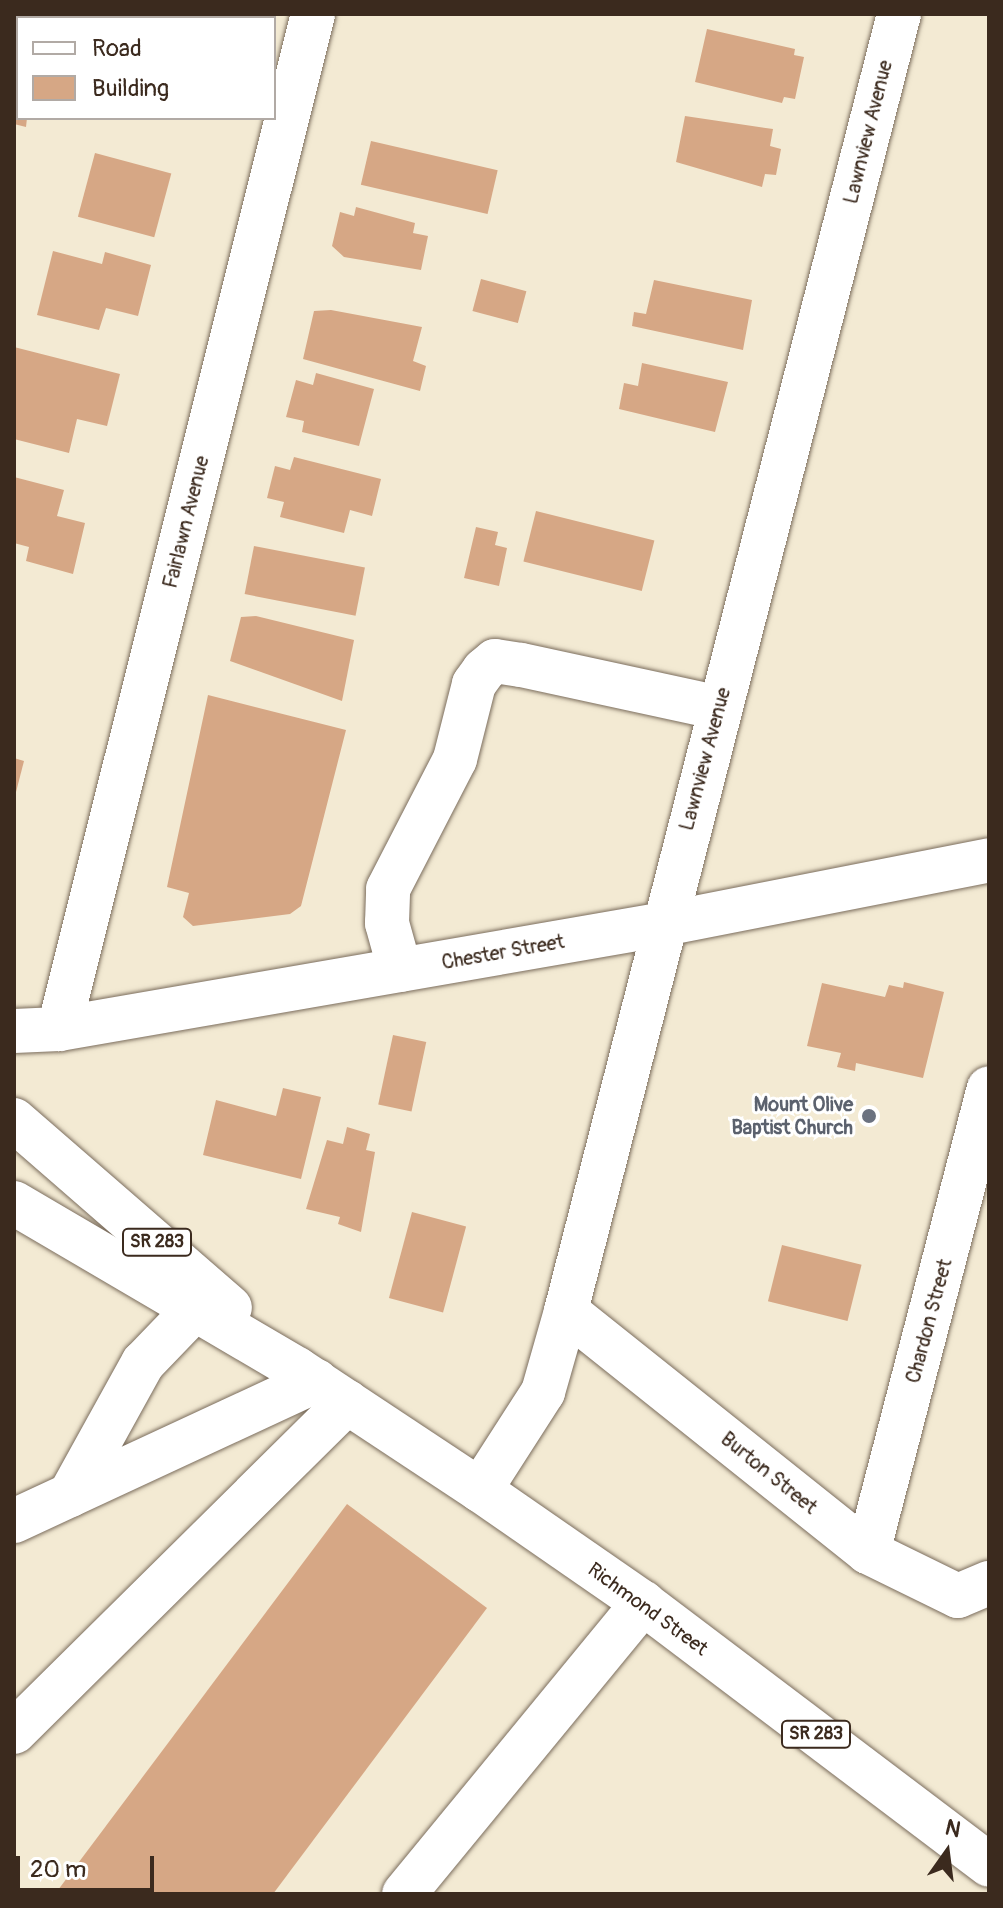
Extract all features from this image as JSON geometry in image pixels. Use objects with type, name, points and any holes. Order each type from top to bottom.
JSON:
[{"type":"street","name":"Fairlawn Avenue","points":[[59,1029],[313,14]]},
{"type":"street","name":"Lawnview Avenue","points":[[480,1490],[543,1392],[566,1311],[659,925],[720,708],[899,14]]},
{"type":"street","points":[[400,970],[387,923],[388,889],[455,759],[474,684],[484,670],[495,661],[521,665],[720,708]]},
{"type":"street","name":"Chester Street","points":[[14,1031],[59,1029],[659,925],[989,860]]},
{"type":"street","name":"Chardon Street","points":[[868,1552],[989,1089]]},
{"type":"street","name":"Richmond Street","points":[[14,1120],[320,1384]]},
{"type":"street","name":"Richmond Street","points":[[14,1203],[320,1384],[480,1490],[643,1603],[989,1865]]},
{"type":"street","points":[[70,1495],[143,1363],[195,1309]]},
{"type":"street","name":"Burton Street","points":[[566,1311],[868,1552],[958,1596],[989,1583]]},
{"type":"street","points":[[15,1519],[320,1384]]},
{"type":"street","points":[[14,1732],[320,1384]]},
{"type":"street","points":[[404,1894],[643,1603]]},
{"type":"building","points":[[104,14],[213,14],[158,16]]},
{"type":"building","points":[[707,29],[795,49],[794,55],[804,57],[795,99],[784,97],[782,103],[695,82]]},
{"type":"building","points":[[14,39],[16,120],[27,120],[26,127],[14,124]]},
{"type":"building","points":[[685,116],[773,129],[770,146],[781,149],[776,175],[765,174],[762,187],[676,162]]},
{"type":"building","points":[[371,141],[498,170],[488,214],[361,185]]},
{"type":"building","points":[[95,153],[171,173],[154,237],[78,217]]},
{"type":"building","points":[[356,207],[415,223],[413,233],[428,236],[421,270],[344,257],[332,246],[340,212],[354,216]]},
{"type":"building","points":[[53,251],[102,264],[105,252],[151,265],[138,316],[106,308],[99,330],[37,315]]},
{"type":"building","points":[[481,279],[526,291],[518,323],[472,311]]},
{"type":"building","points":[[654,280],[752,300],[743,350],[632,326],[634,312],[646,314]]},
{"type":"building","points":[[331,310],[422,327],[413,361],[426,366],[420,391],[303,359],[314,311]]},
{"type":"building","points":[[14,347],[120,374],[107,426],[77,419],[69,453],[14,439]]},
{"type":"building","points":[[642,363],[728,382],[715,432],[619,409],[624,383],[638,386]]},
{"type":"building","points":[[316,373],[374,389],[359,446],[302,432],[304,421],[286,417],[296,380],[313,385]]},
{"type":"building","points":[[294,457],[381,479],[372,516],[350,510],[344,533],[280,517],[284,502],[267,498],[275,466],[290,470]]},
{"type":"building","points":[[14,477],[64,490],[57,516],[85,523],[73,574],[26,561],[29,547],[14,543]]},
{"type":"building","points":[[536,511],[654,541],[642,591],[523,561]]},
{"type":"building","points":[[476,527],[498,532],[495,545],[507,548],[499,586],[464,578]]},
{"type":"building","points":[[254,546],[365,568],[356,616],[245,594]]},
{"type":"building","points":[[256,616],[354,640],[342,701],[230,661],[241,617]]},
{"type":"building","points":[[208,695],[346,730],[301,906],[290,914],[193,926],[183,917],[189,893],[167,887]]},
{"type":"building","points":[[14,758],[24,761],[15,796],[14,796]]},
{"type":"building","points":[[904,982],[944,992],[923,1078],[856,1063],[855,1071],[837,1067],[841,1053],[807,1046],[822,983],[885,997],[889,985],[903,988]]},
{"type":"building","points":[[393,1035],[426,1042],[411,1112],[378,1104]]},
{"type":"building","points":[[283,1088],[321,1097],[301,1179],[203,1155],[216,1100],[276,1116]]},
{"type":"building","points":[[347,1127],[370,1134],[366,1150],[375,1152],[361,1232],[338,1224],[340,1217],[306,1209],[327,1140],[343,1144]]},
{"type":"building","points":[[412,1212],[466,1226],[443,1312],[389,1298]]},
{"type":"building","points":[[782,1245],[862,1265],[848,1321],[768,1301]]},
{"type":"building","points":[[347,1504],[487,1608],[273,1894],[55,1894]]},
{"type":"place","name":"Mount Olive Baptist Church","points":[[869,1116]]}]
